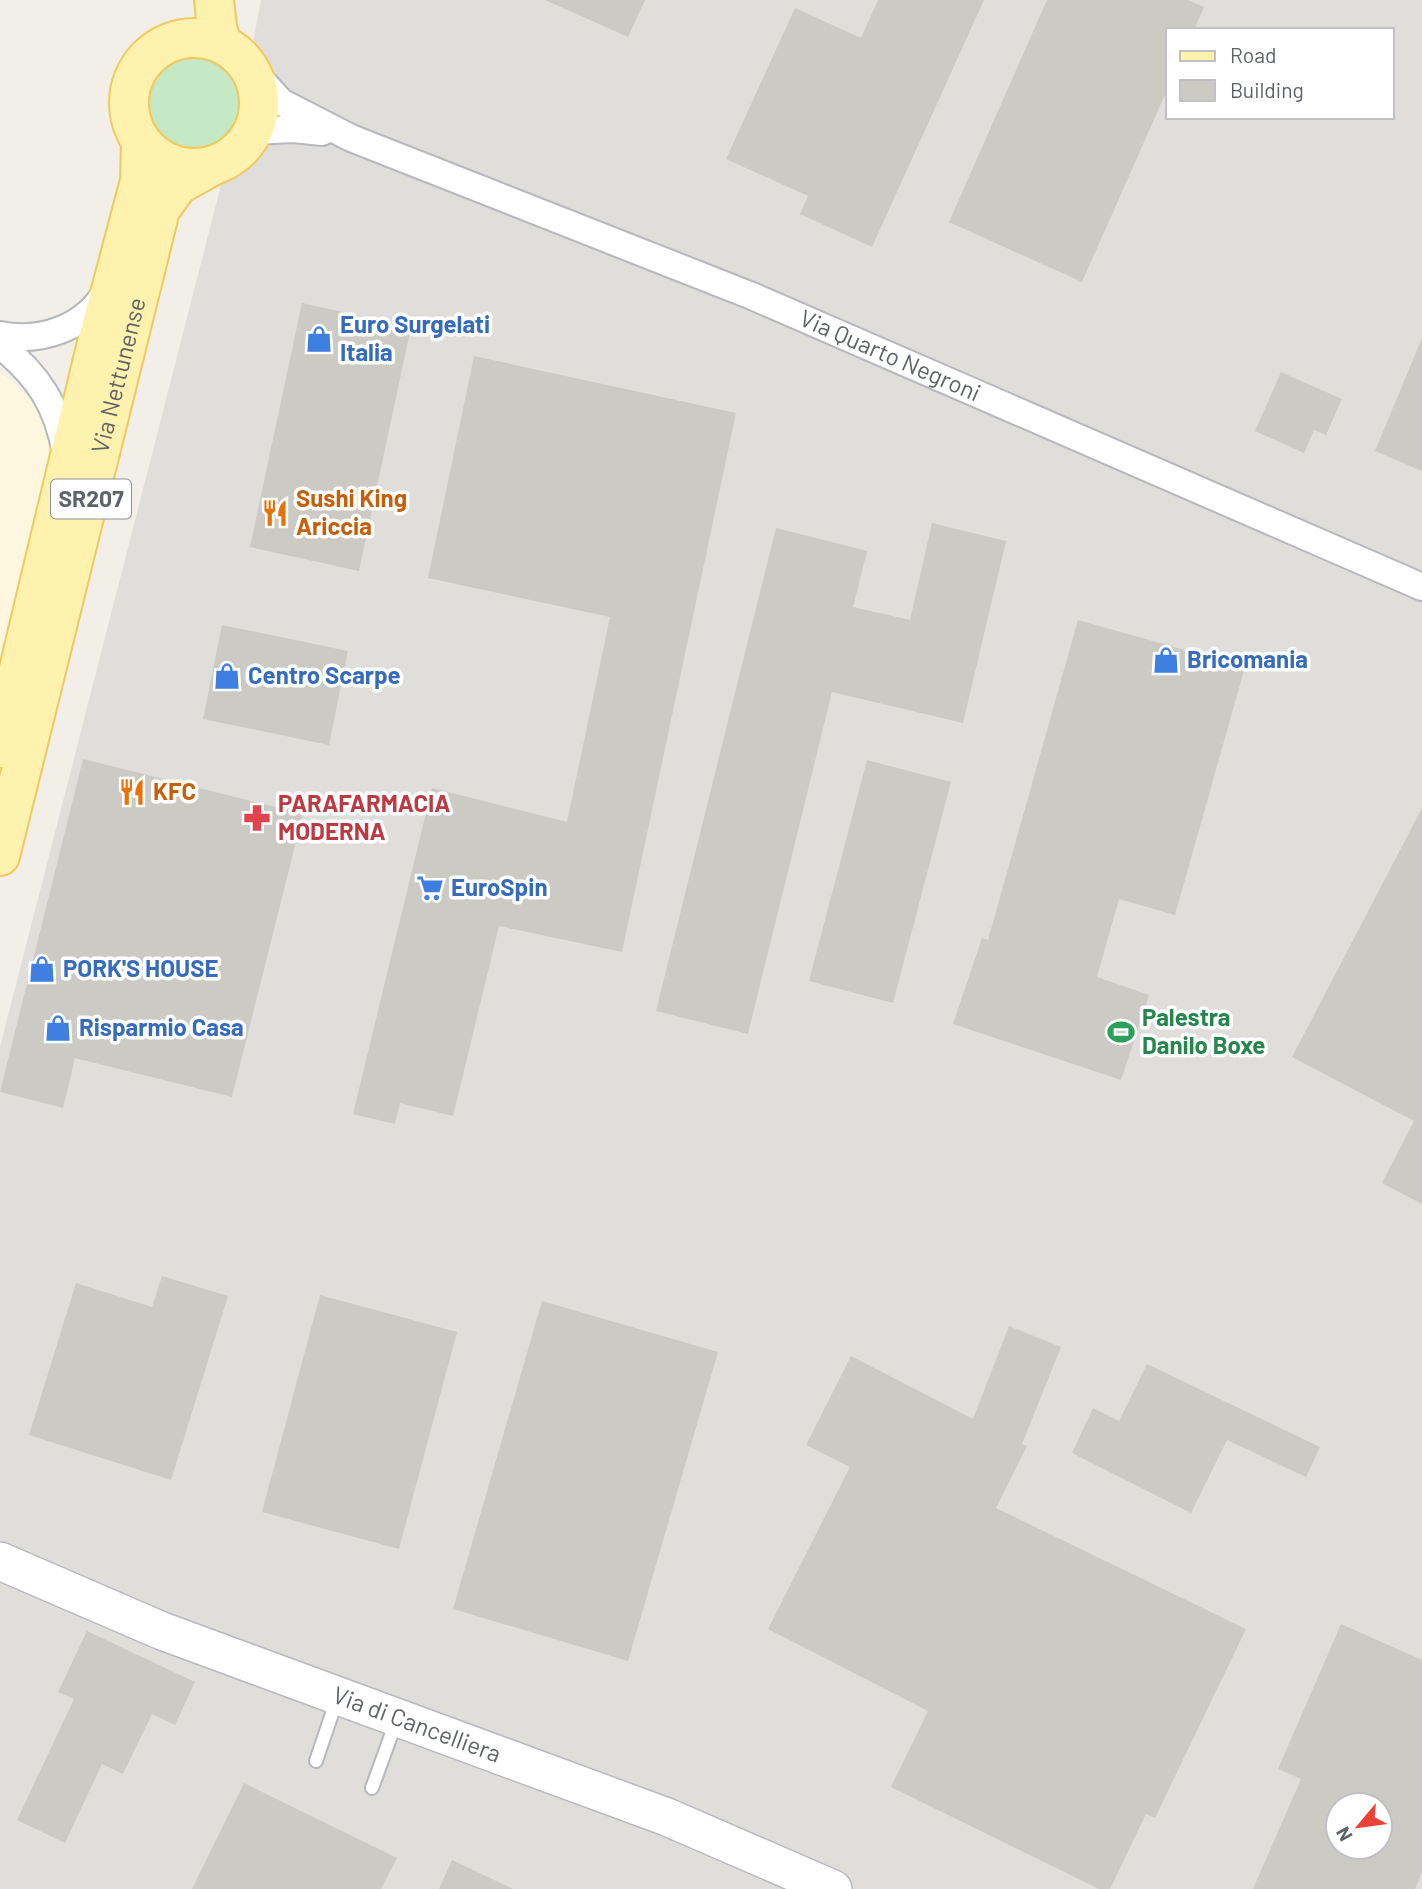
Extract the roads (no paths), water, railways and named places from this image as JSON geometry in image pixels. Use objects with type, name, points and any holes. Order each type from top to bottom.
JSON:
[{"type":"main road","points":[[214,0],[220,49],[260,98],[254,131]]},
{"type":"main road","name":"SR207","points":[[141,141],[130,113],[132,82],[139,69],[160,47],[220,49]]},
{"type":"main road","name":"SR207","points":[[214,165],[230,158],[244,146],[254,131]]},
{"type":"main road","points":[[141,141],[155,155],[173,165],[194,168],[214,165]]},
{"type":"main road","name":"Via Nettunense","points":[[0,748],[140,181],[141,141]]},
{"type":"main road","name":"Via Nettunense","points":[[0,856],[160,210],[178,185],[214,165]]},
{"type":"street","name":"Via Quarto Negroni","points":[[220,49],[281,102],[351,138],[752,296],[1422,587]]},
{"type":"street","name":"Via Quarto Negroni","points":[[254,131],[306,130],[351,138]]},
{"type":"street","points":[[0,335],[35,338],[72,325],[101,300],[116,273]]},
{"type":"street","points":[[0,345],[32,373],[44,389],[61,426],[68,467]]},
{"type":"street","name":"Via di Cancelliera","points":[[6,1569],[162,1631],[667,1817],[833,1889]]},
{"type":"lane","points":[[316,1761],[338,1695]]},
{"type":"lane","points":[[372,1788],[398,1718]]},
{"type":"place","name":"Euro Surgelati Italia","points":[[319,339]]},
{"type":"place","name":"Sushi King Ariccia","points":[[275,513]]},
{"type":"place","name":"Bricomania","points":[[1166,660]]},
{"type":"place","name":"Centro Scarpe","points":[[227,676]]},
{"type":"place","name":"KFC","points":[[132,792]]},
{"type":"place","name":"PARAFARMACIA MODERNA","points":[[257,818]]},
{"type":"place","name":"EuroSpin","points":[[430,888]]},
{"type":"place","name":"PORK'S HOUSE","points":[[42,969]]},
{"type":"place","name":"Risparmio Casa","points":[[58,1028]]},
{"type":"place","name":"Palestra Danilo Boxe","points":[[1121,1032]]}]
